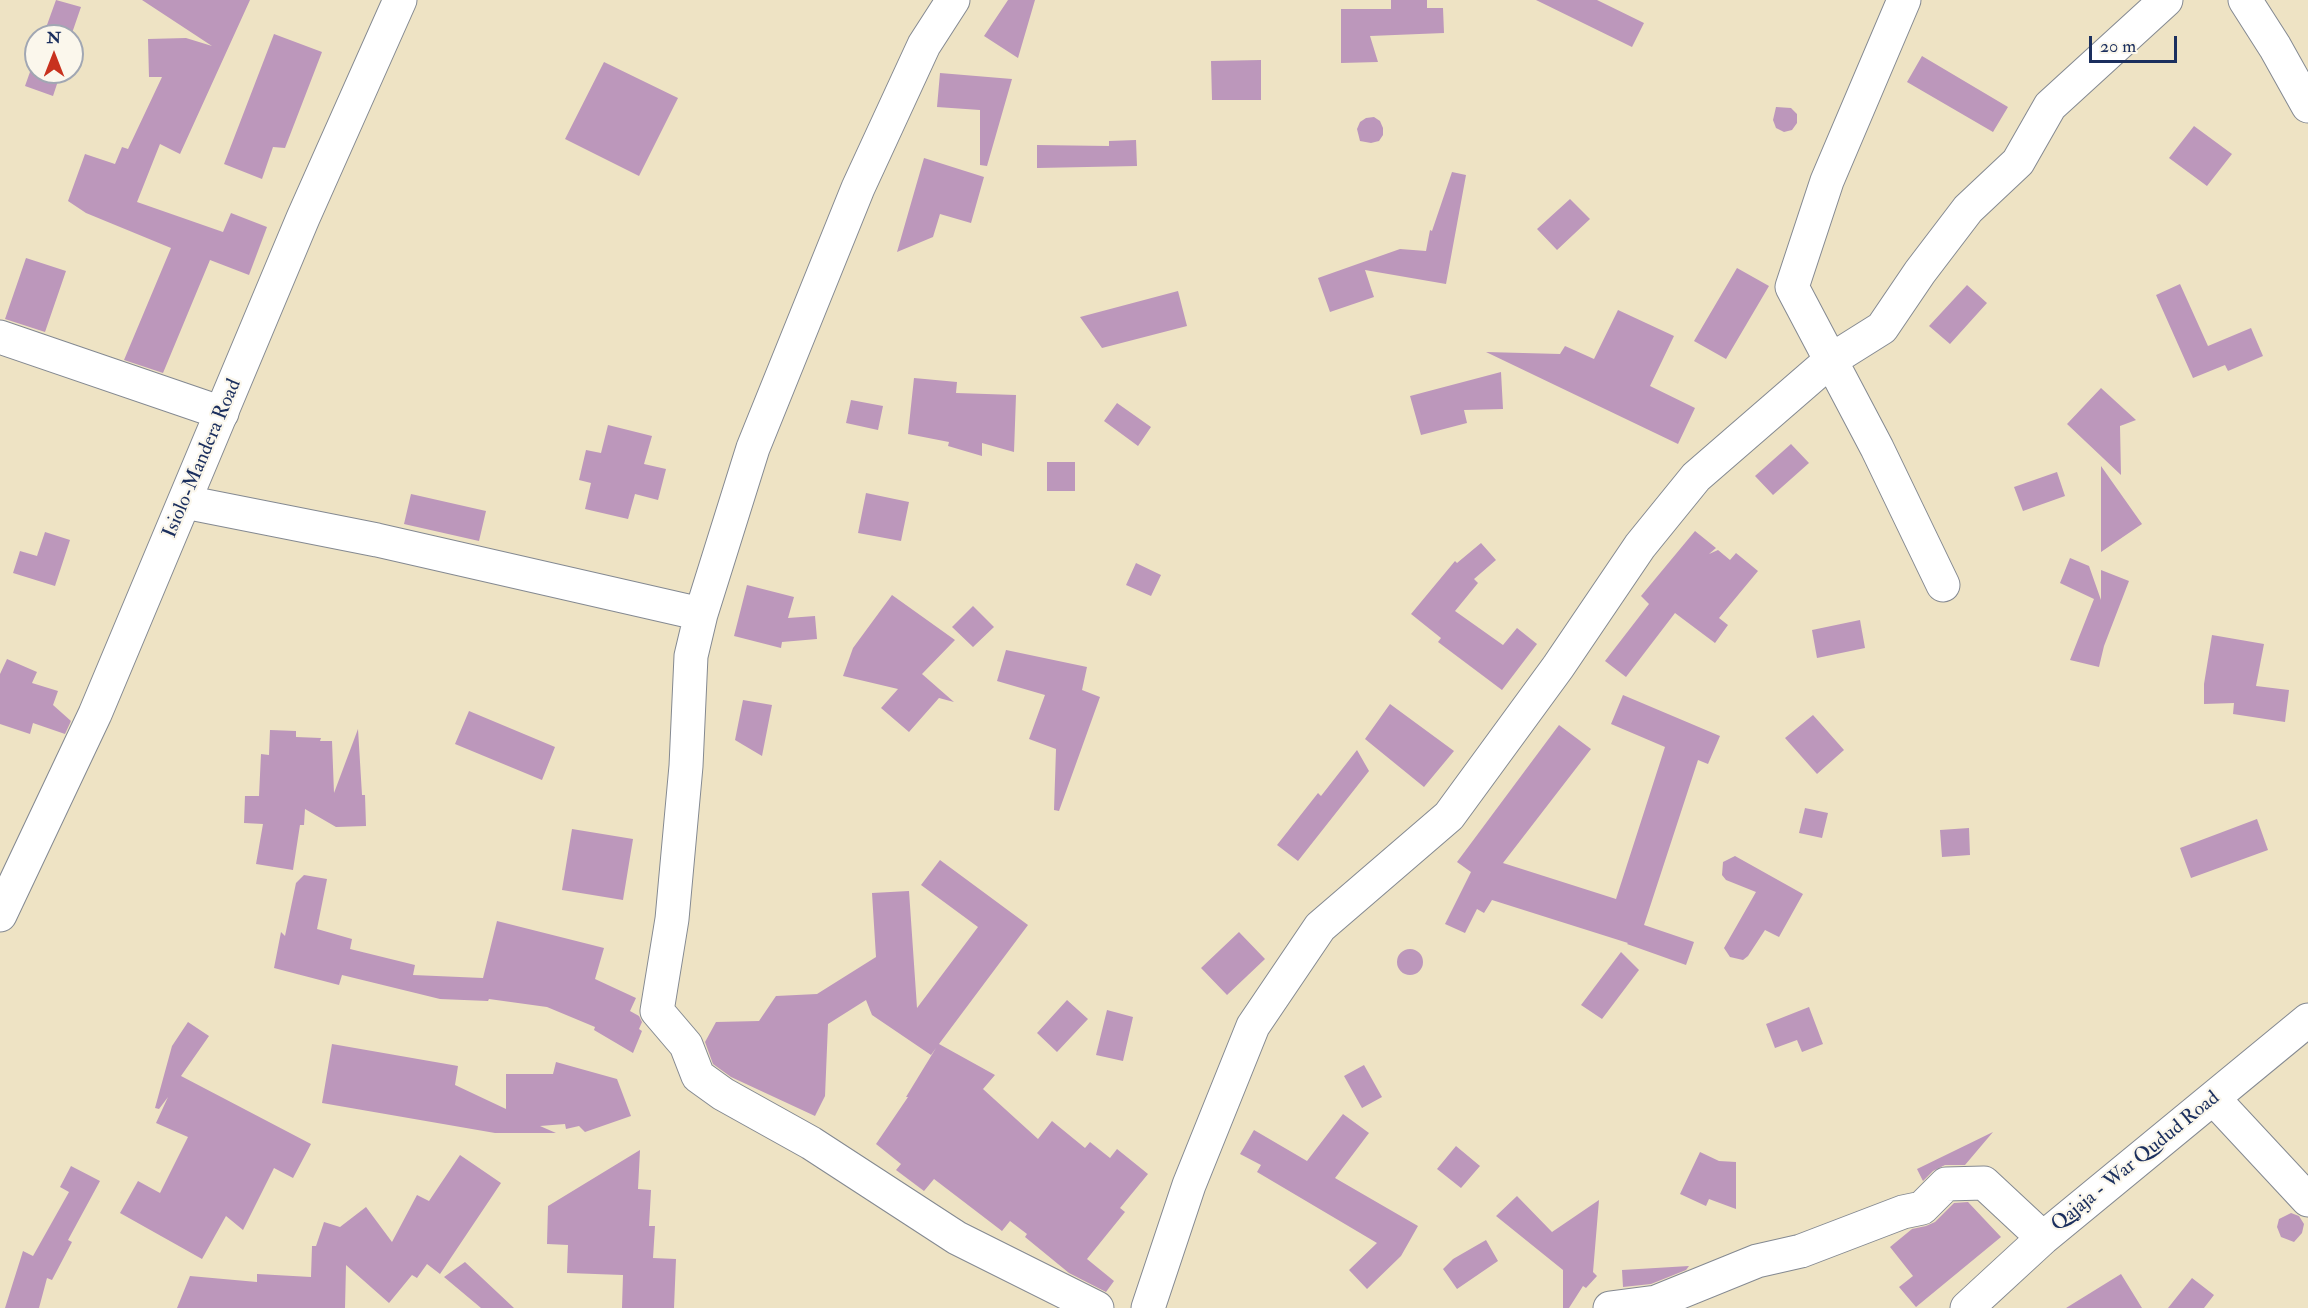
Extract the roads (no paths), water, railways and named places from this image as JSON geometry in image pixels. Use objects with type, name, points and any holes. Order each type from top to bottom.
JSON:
[{"type":"main road","name":"Isiolo-Mandera Road","points":[[0,915],[95,714],[303,218],[400,0]]},
{"type":"main road","points":[[953,0],[924,45],[858,188],[753,448],[701,614],[691,656],[686,766],[673,908],[657,1011],[686,1045],[698,1076],[723,1094],[812,1143],[957,1238],[1097,1308]]},
{"type":"main road","points":[[1904,0],[1827,181],[1792,287],[1877,448],[1943,585]]},
{"type":"main road","points":[[1148,1308],[1189,1185],[1253,1026],[1320,927],[1449,816],[1558,667],[1640,546],[1696,477],[1831,360],[1882,328],[1920,272],[1968,209],[2018,162],[2050,106],[2166,0]]},
{"type":"main road","points":[[2244,0],[2275,47],[2308,106]]},
{"type":"main road","points":[[0,337],[222,413]]},
{"type":"main road","points":[[185,502],[377,540],[701,614]]},
{"type":"main road","name":"Qajaja - War Qudud Road","points":[[1967,1308],[2043,1238],[2308,1020]]},
{"type":"main road","points":[[2214,1099],[2308,1200]]},
{"type":"main road","points":[[1610,1308],[1656,1302],[1757,1261],[1801,1251],[1903,1212],[1922,1208],[1946,1184],[1984,1183],[2043,1238]]}]
